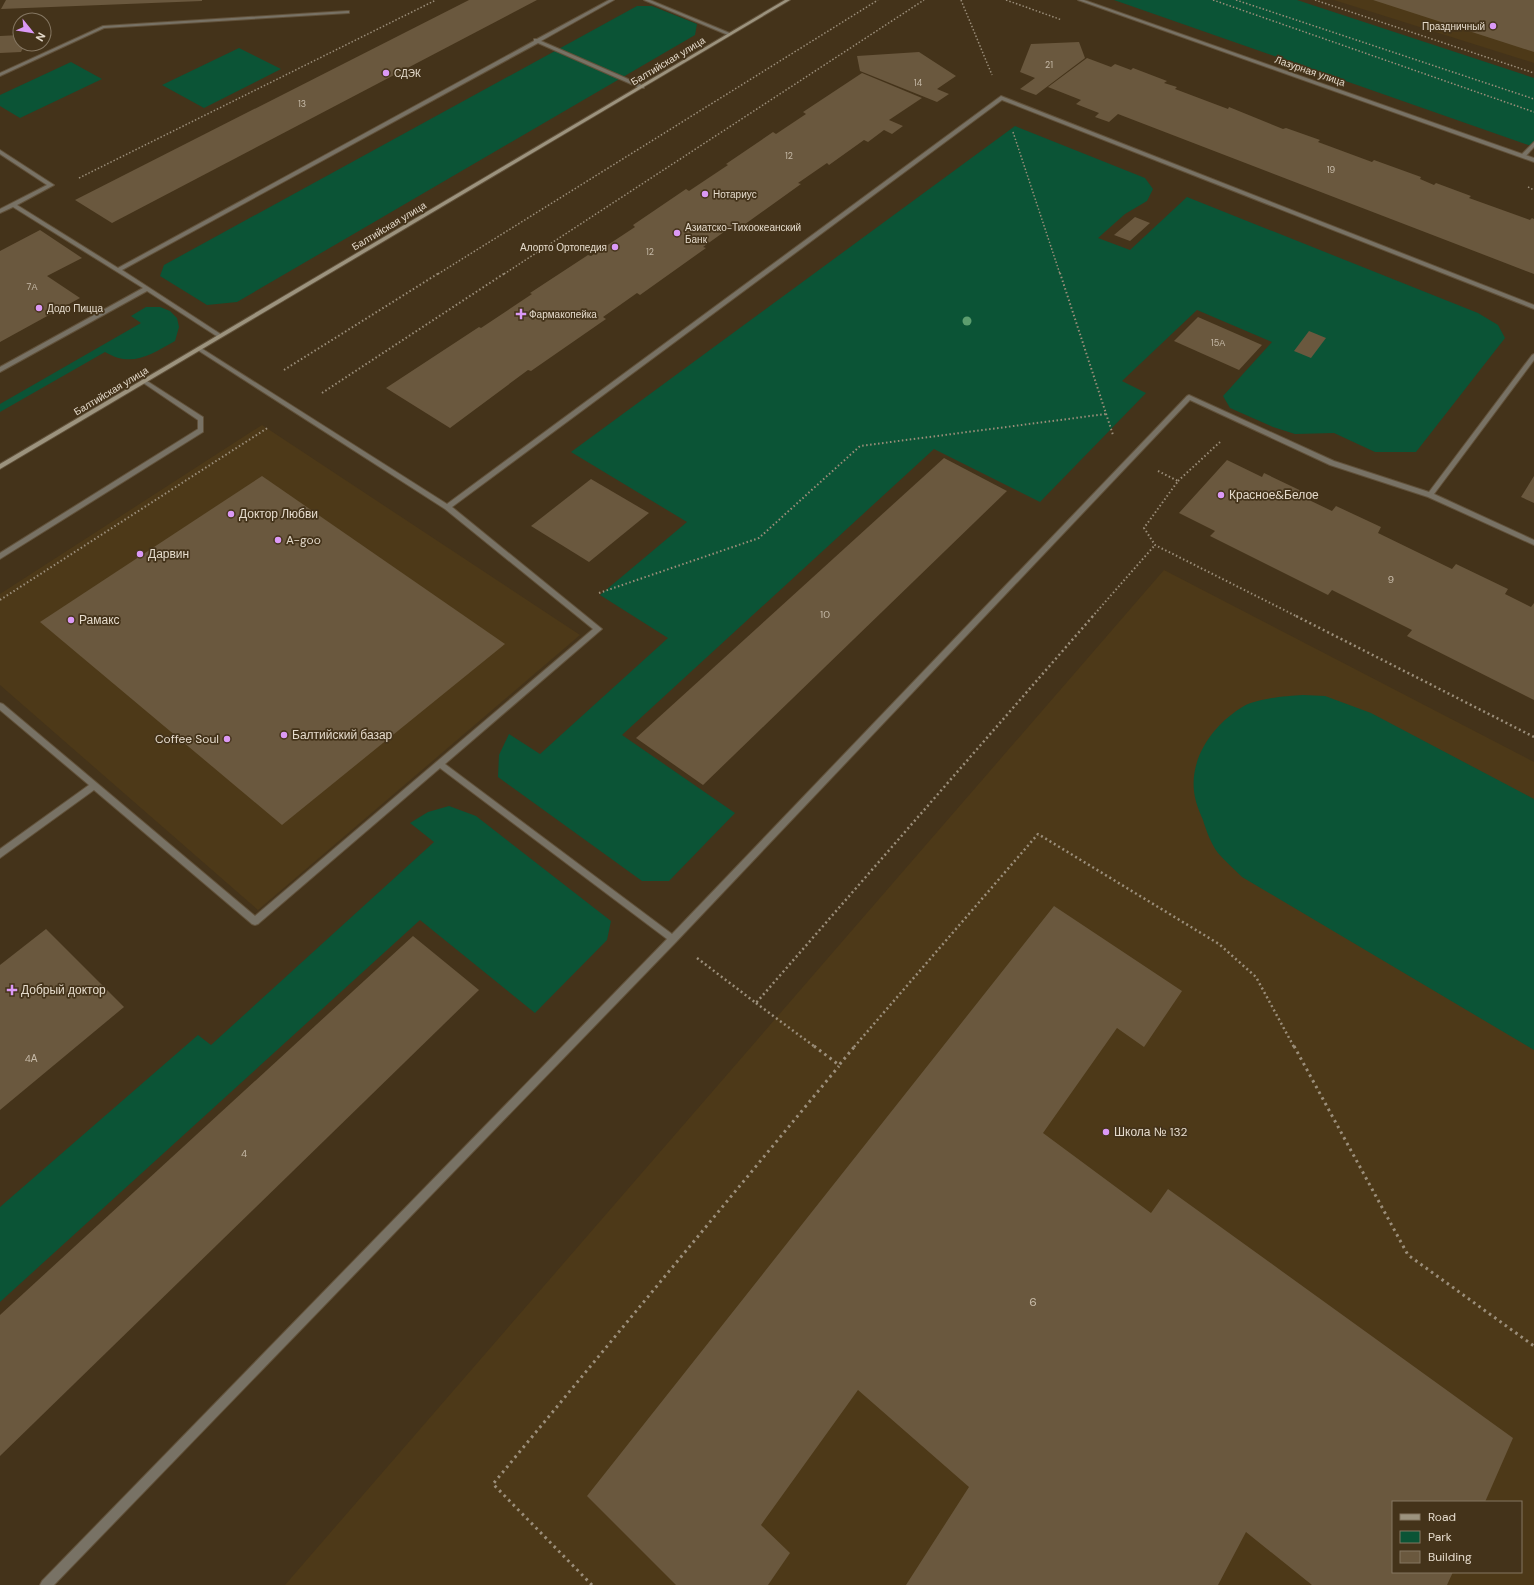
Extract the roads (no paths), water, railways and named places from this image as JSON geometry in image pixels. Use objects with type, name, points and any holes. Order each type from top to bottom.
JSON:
[{"type":"main road","name":"Балтийская улица","points":[[0,467],[788,0]]},
{"type":"street","points":[[118,270],[536,40],[612,0]]},
{"type":"street","points":[[646,0],[730,34]]},
{"type":"street","name":"Лазурная улица","points":[[1081,0],[1534,160]]},
{"type":"street","points":[[0,75],[102,27],[347,12]]},
{"type":"street","points":[[536,40],[642,87]]},
{"type":"street","points":[[447,507],[1001,98],[1534,307]]},
{"type":"street","points":[[1523,156],[1534,144]]},
{"type":"street","points":[[0,152],[52,185],[0,211]]},
{"type":"street","points":[[13,205],[118,270],[220,336]]},
{"type":"street","points":[[0,370],[146,289]]},
{"type":"street","points":[[0,706],[255,921],[598,630],[447,507],[199,349]]},
{"type":"street","points":[[1430,495],[1534,356]]},
{"type":"street","points":[[0,556],[201,430],[201,419],[144,381]]},
{"type":"street","points":[[46,1585],[673,939],[1189,397],[1332,463],[1430,495],[1534,543]]},
{"type":"street","points":[[440,764],[673,939]]},
{"type":"street","points":[[0,854],[95,785]]},
{"type":"place","name":"Праздничный","points":[[1493,26]]},
{"type":"place","name":"СДЭК","points":[[386,73]]},
{"type":"place","name":"Нотариус","points":[[705,194]]},
{"type":"place","name":"Азиатско-Тихоокеанский Банк","points":[[677,233]]},
{"type":"place","name":"Алорто Ортопедия","points":[[615,247]]},
{"type":"place","name":"Додо Пицца","points":[[39,308]]},
{"type":"place","name":"Фармакопейка","points":[[521,314]]},
{"type":"place","name":"Красное&Белое","points":[[1221,495]]},
{"type":"place","name":"Доктор Любви","points":[[231,514]]},
{"type":"place","name":"A-goo","points":[[278,540]]},
{"type":"place","name":"Дарвин","points":[[140,554]]},
{"type":"place","name":"Рамакс","points":[[71,620]]},
{"type":"place","name":"Балтийский базар","points":[[284,735]]},
{"type":"place","name":"Coffee Soul","points":[[227,739]]},
{"type":"place","name":"Добрый доктор","points":[[12,990]]},
{"type":"place","name":"Школа № 132","points":[[1106,1132]]}]
